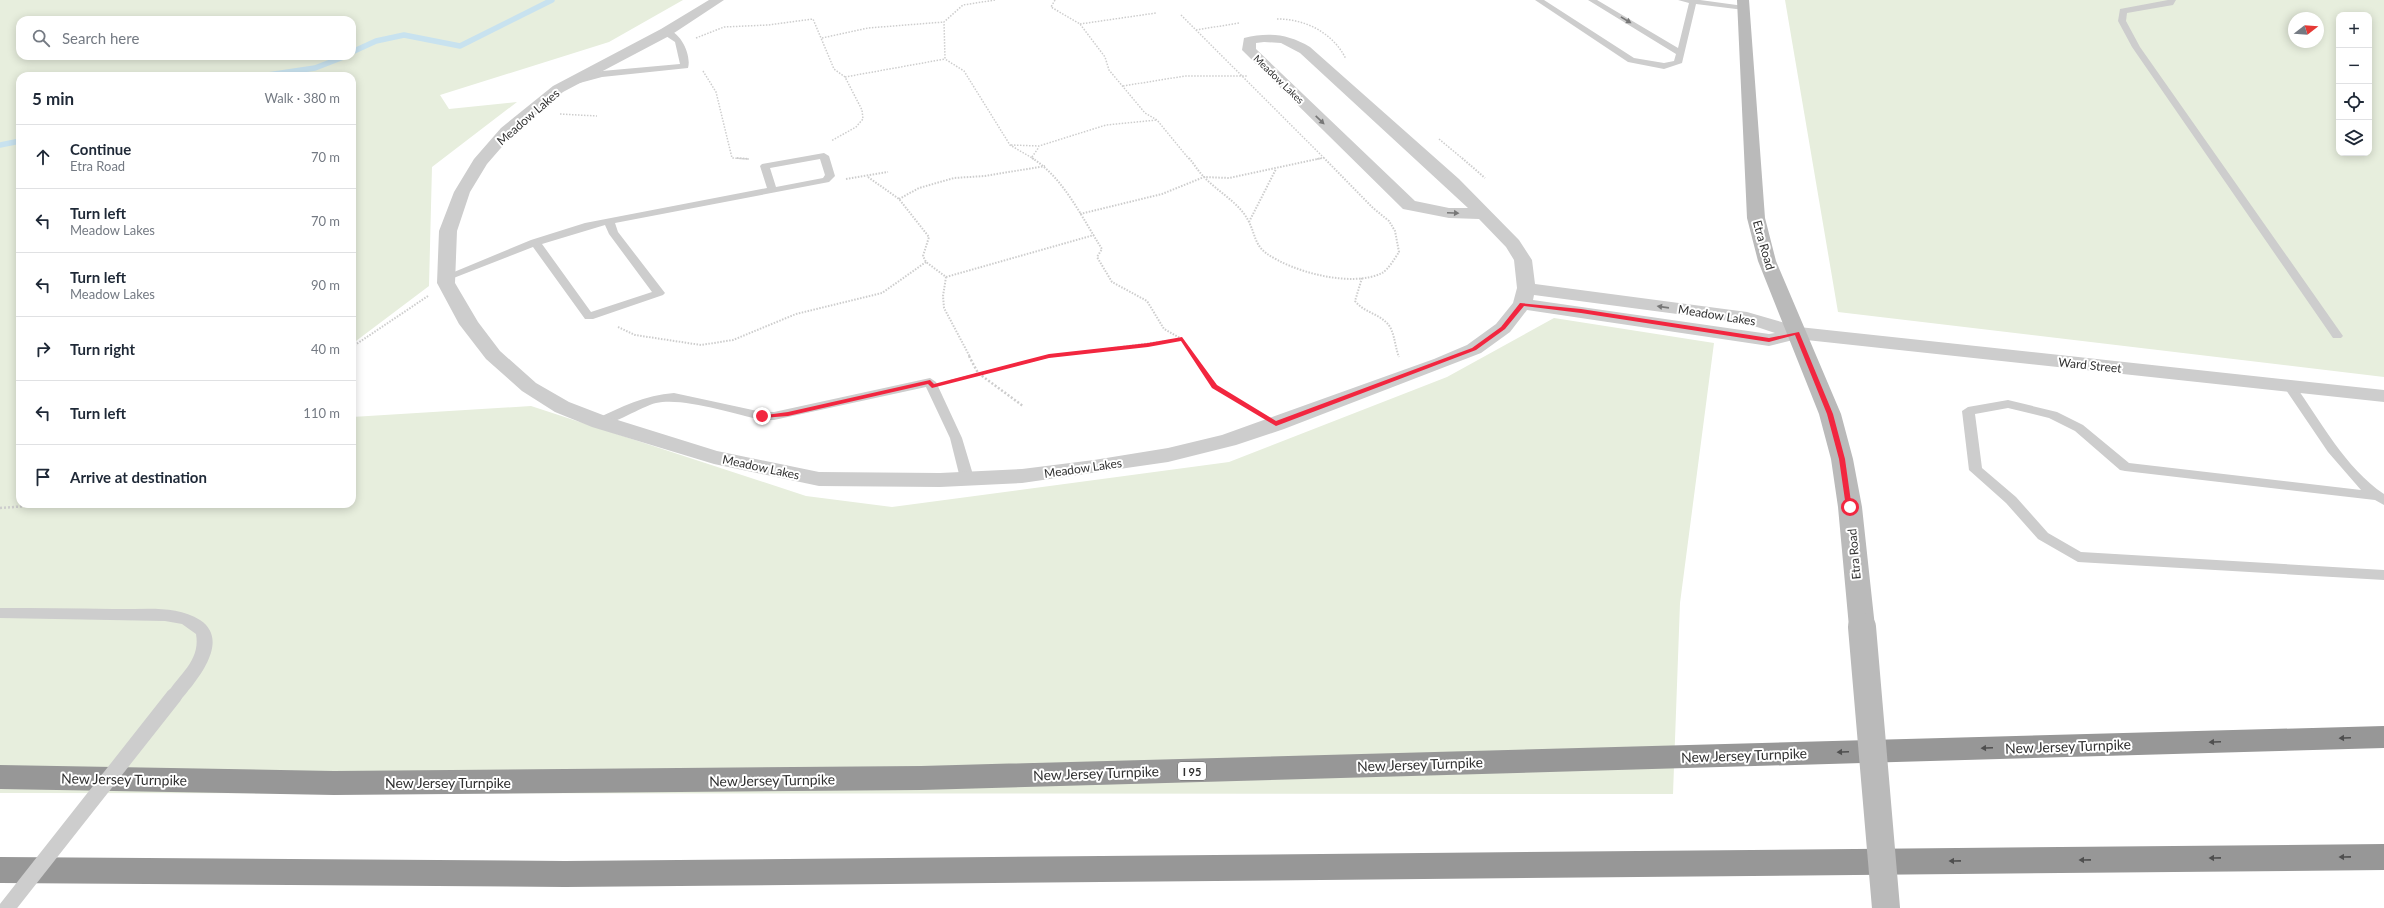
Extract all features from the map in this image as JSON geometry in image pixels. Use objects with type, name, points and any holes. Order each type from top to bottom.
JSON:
[{"type":"highway","name":"New Jersey Turnpike","points":[[0,777],[334,783],[921,778],[2384,737]]},
{"type":"highway","points":[[0,870],[565,874],[2384,857]]},
{"type":"main road","name":"Etra Road","points":[[1743,4],[1756,218],[1767,261],[1830,414],[1842,459],[1850,507],[1862,627],[1886,908]]},
{"type":"street","name":"Meadow Lakes","points":[[718,0],[666,32],[558,89],[507,132],[480,162],[462,192],[448,232],[446,280],[469,324],[493,355],[529,387],[562,406],[600,422],[714,457],[819,478],[890,481],[1022,476],[1094,467],[1168,455],[1228,440],[1276,424],[1415,372],[1474,349],[1503,328],[1524,296],[1523,260],[1513,244],[1453,183],[1305,50],[1293,41],[1275,37],[1263,37],[1249,41],[1249,50],[1409,205],[1449,213],[1483,214]]},
{"type":"street","name":"Meadow Lakes","points":[[1524,296],[1581,311],[1769,340],[1797,333]]},
{"type":"street","name":"Ward Street","points":[[1797,333],[2384,396]]},
{"type":"lane","points":[[1539,0],[1630,60],[1664,66],[1678,63],[1693,2]]},
{"type":"lane","points":[[1592,0],[1680,53]]},
{"type":"lane","points":[[1682,0],[1693,2],[1743,4]]},
{"type":"lane","points":[[2172,0],[2170,3],[2160,6],[2123,11],[2122,21],[2136,47],[2337,336]]},
{"type":"lane","points":[[574,81],[602,74],[685,66],[680,41],[676,37],[666,32]]},
{"type":"lane","points":[[446,280],[535,242],[609,220],[772,190],[826,180],[830,176],[824,156],[765,166],[772,190]]},
{"type":"lane","points":[[535,242],[589,317],[659,293],[613,232],[609,220]]},
{"type":"lane","points":[[600,422],[641,403],[660,397],[674,397],[762,416],[774,416],[930,382],[956,438],[967,478]]},
{"type":"lane","points":[[2290,387],[2349,468],[2380,498]]},
{"type":"lane","points":[[2380,498],[2125,467],[2079,428],[2053,415],[2008,404],[1968,411],[1976,470],[2010,500],[2043,536],[2078,557],[2384,575]]},
{"type":"lane","points":[[0,613],[162,616],[182,618],[200,628],[204,636],[205,646],[196,668],[7,908]]},
{"type":"path","points":[[961,0],[963,5]]},
{"type":"path","points":[[822,38],[868,28],[944,22],[963,5],[995,0]]},
{"type":"path","points":[[1055,0],[1051,7],[1080,24],[1105,57],[1109,70],[1145,113],[1157,120],[1204,177],[1241,210],[1249,222],[1256,243],[1266,253],[1286,264],[1322,277],[1362,278],[1383,272],[1399,252],[1398,233],[1387,218],[1373,208],[1181,15]]},
{"type":"path","points":[[1080,24],[1156,13]]},
{"type":"path","points":[[693,39],[724,27],[768,26],[813,19],[834,69],[845,77],[862,110],[863,119],[856,127],[826,144],[824,156]]},
{"type":"path","points":[[944,22],[946,51],[945,59]]},
{"type":"path","points":[[845,77],[945,59],[964,71],[1010,145],[1045,166],[1057,179],[1102,249],[1097,257],[1112,282],[1147,301],[1164,329],[1182,339],[1214,387],[1276,424]]},
{"type":"path","points":[[700,65],[716,92],[732,158],[753,159],[765,166]]},
{"type":"path","points":[[1123,86],[1185,76],[1274,75]]},
{"type":"path","points":[[529,113],[597,116]]},
{"type":"path","points":[[1010,145],[1039,146],[1106,125],[1157,120]]},
{"type":"path","points":[[1032,157],[1039,146]]},
{"type":"path","points":[[1080,214],[1162,194],[1204,177],[1229,178],[1323,158]]},
{"type":"path","points":[[899,199],[919,188],[954,178],[985,176],[1045,166]]},
{"type":"path","points":[[1249,222],[1276,169]]},
{"type":"path","points":[[826,180],[868,177],[888,172]]},
{"type":"path","points":[[868,177],[899,199],[928,237],[923,256],[926,262],[946,277]]},
{"type":"path","points":[[946,277],[1094,235]]},
{"type":"path","points":[[600,313],[621,329],[635,335],[694,344],[707,344],[733,340],[796,314],[882,293],[926,262]]},
{"type":"path","points":[[946,277],[943,296],[944,308],[978,373],[1023,406]]},
{"type":"path","points":[[1362,278],[1355,301],[1360,308],[1385,321],[1392,330],[1397,353],[1402,362],[1415,372]]},
{"type":"path","points":[[356,344],[446,280]]},
{"type":"path","points":[[932,386],[1049,356],[1148,345],[1182,339]]},
{"type":"path","points":[[0,508],[16,507]]},
{"type":"green space","points":[[0,0],[683,0],[609,42],[440,95],[449,109],[517,102],[432,167],[429,286],[356,341],[356,72],[16,72],[16,508],[356,508],[356,417],[531,406],[806,496],[892,507],[1229,462],[1447,377],[1554,318],[1714,343],[1680,603],[1673,794],[0,793]]},
{"type":"green space","points":[[1785,0],[2384,0],[2384,377],[1838,312]]},
{"type":"waterway","points":[[356,50],[376,41],[404,35],[460,46],[552,0]]},
{"type":"waterway","points":[[288,72],[315,68],[336,60]]},
{"type":"waterway","points":[[0,145],[16,142]]},
{"type":"route","points":[[762,416],[788,414],[930,382],[932,386],[1049,356],[1148,345],[1182,339],[1214,387],[1276,424],[1441,363],[1474,349],[1503,328],[1522,304],[1581,311],[1769,340],[1797,333],[1830,414],[1842,459],[1850,507]]}]
